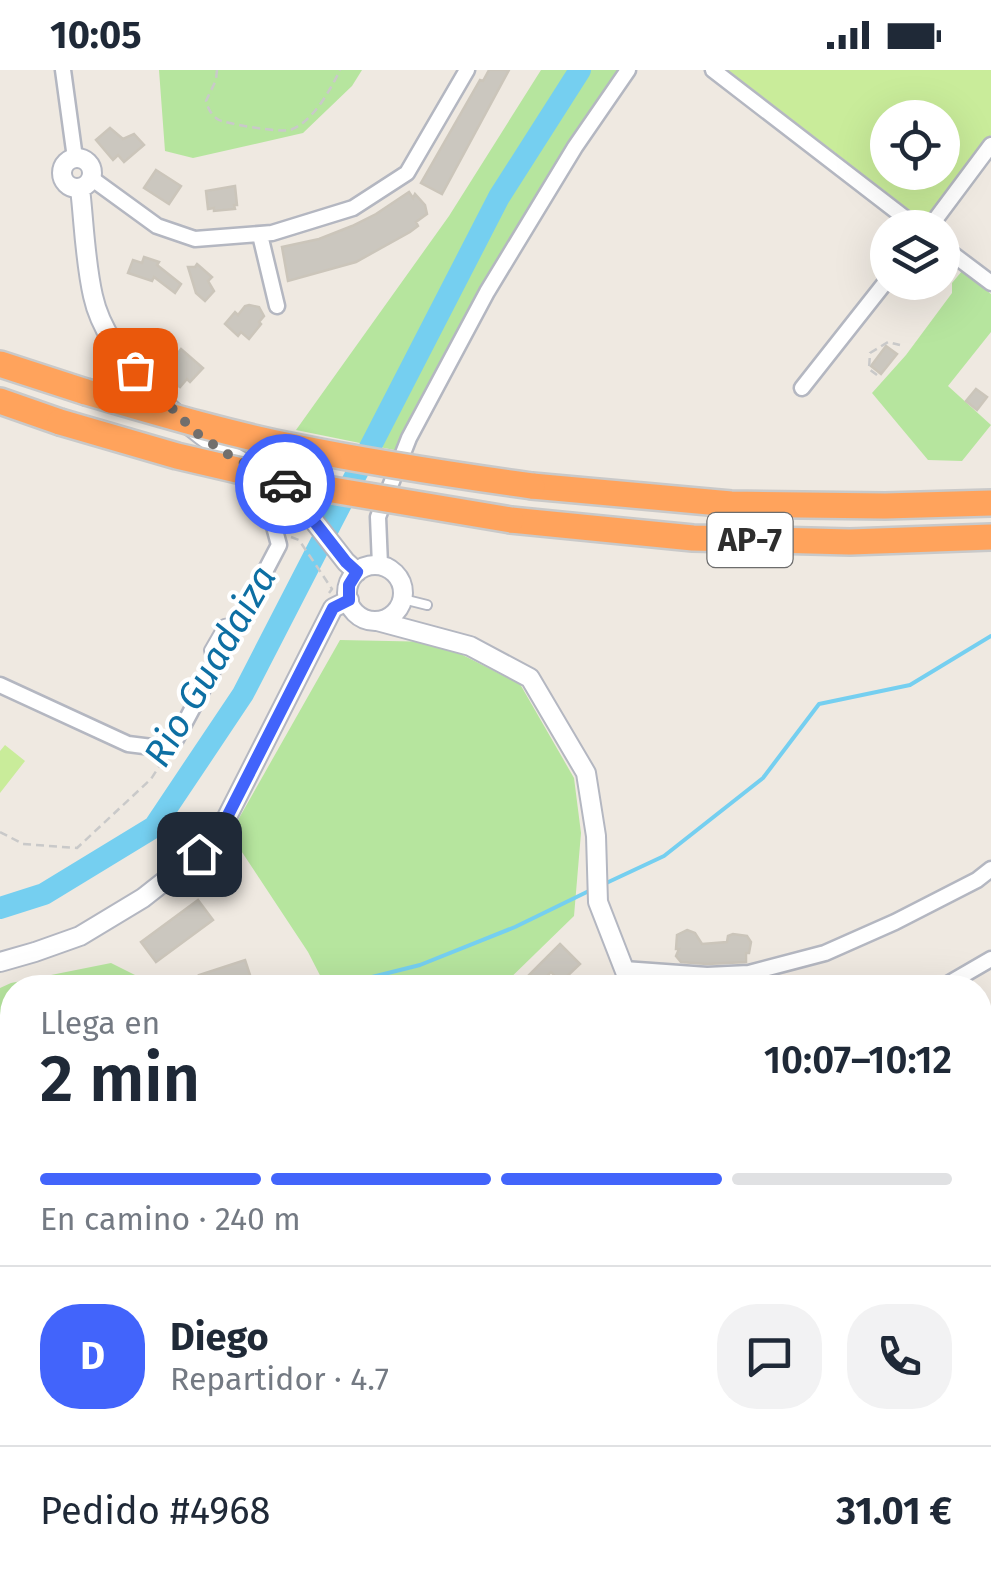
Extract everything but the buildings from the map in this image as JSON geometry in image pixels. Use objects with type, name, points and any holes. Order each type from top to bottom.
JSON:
[{"type":"highway","name":"AP-7","points":[[0,364],[177,419],[292,446],[532,486],[732,504],[991,503]]},
{"type":"highway","name":"AP-7","points":[[0,401],[177,456],[298,484],[511,520],[693,538],[850,542],[991,538]]},
{"type":"street","points":[[63,70],[75,158],[64,166],[66,184],[86,183],[157,226],[196,240],[272,233],[354,208],[407,173],[467,70]]},
{"type":"street","points":[[380,566],[378,517],[410,438],[487,292],[575,147],[628,70]]},
{"type":"street","points":[[712,70],[895,210]]},
{"type":"street","points":[[943,210],[991,146]]},
{"type":"street","points":[[86,183],[93,298],[120,354],[195,432],[232,457],[285,484],[352,567],[349,600],[359,616],[470,646],[530,678],[586,772],[596,836],[598,902],[627,975]]},
{"type":"street","points":[[260,234],[276,306]]},
{"type":"street","points":[[960,260],[991,284]]},
{"type":"street","points":[[802,388],[871,300]]},
{"type":"street","points":[[0,685],[128,744],[152,748],[175,741],[279,545],[268,508],[232,457]]},
{"type":"street","points":[[352,567],[380,566],[401,581],[402,599],[393,614],[377,621]]},
{"type":"street","points":[[0,962],[80,936],[143,898],[199,854],[225,821],[333,608],[349,600]]},
{"type":"street","points":[[624,969],[707,975],[748,972],[825,952],[895,922],[991,869]]},
{"type":"street","points":[[964,975],[991,960]]},
{"type":"lane","points":[[402,599],[427,604]]},
{"type":"path","points":[[217,70],[206,102],[218,120],[289,131],[310,116],[340,70]]},
{"type":"path","points":[[877,375],[869,368],[870,353],[888,342],[900,345]]},
{"type":"path","points":[[299,540],[332,588]]},
{"type":"path","points":[[0,832],[23,844],[77,848],[151,779],[175,741]]},
{"type":"green space","points":[[159,70],[362,70],[352,86],[303,133],[193,158],[165,151]]},
{"type":"green space","points":[[541,70],[628,70],[575,147],[404,452],[296,430],[449,216]]},
{"type":"green space","points":[[728,70],[991,70],[991,135],[960,175],[960,100],[870,100],[870,179]]},
{"type":"green space","points":[[884,190],[948,190],[933,210],[910,210]]},
{"type":"green space","points":[[962,271],[991,294],[991,332],[948,386],[991,425],[962,461],[928,460],[872,393],[947,300],[960,300]]},
{"type":"green space","points":[[340,640],[437,642],[520,684],[574,778],[581,833],[574,916],[513,975],[320,975],[230,834]]},
{"type":"green space","points":[[5,745],[25,761],[0,793],[0,751]]},
{"type":"green space","points":[[111,963],[135,975],[51,975]]},
{"type":"waterway","name":"Rio Guadaiza","points":[[0,908],[44,894],[154,827],[243,694],[499,197],[580,70]]},
{"type":"waterway","points":[[602,885],[664,856],[763,778],[819,704],[910,685],[991,636]]},
{"type":"waterway","points":[[380,975],[420,965],[515,927],[593,889]]},
{"type":"way so far","points":[[135,370],[195,432],[232,457],[285,484]]},
{"type":"route","points":[[199,854],[225,821],[333,608],[349,600],[349,585],[357,572],[285,484]]}]
